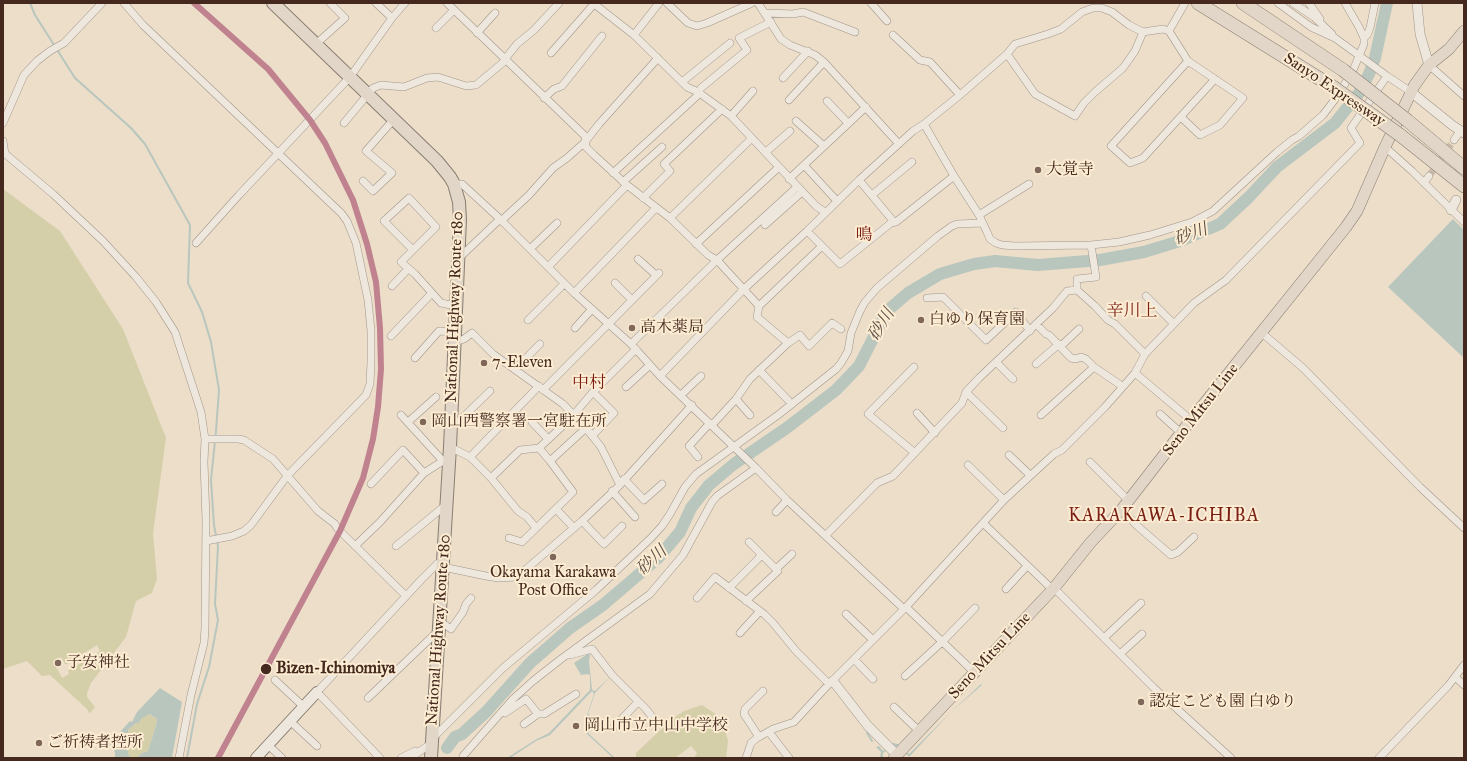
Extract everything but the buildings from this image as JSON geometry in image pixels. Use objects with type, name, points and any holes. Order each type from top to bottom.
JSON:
[{"type":"highway","name":"National Highway Route 180","points":[[273,3],[441,165],[454,184],[459,202],[460,210],[451,429],[450,447],[446,461],[447,504],[430,747]]},
{"type":"highway","name":"Sanyo Expressway","points":[[1198,3],[1333,88],[1400,135],[1464,186]]},
{"type":"highway","name":"Sanyo Expressway","points":[[1244,3],[1342,70],[1408,121],[1464,168]]},
{"type":"main road","name":"Seno Mitsu Line","points":[[897,757],[919,731],[975,673],[1053,588],[1126,505],[1191,420],[1262,334],[1346,228],[1357,211],[1414,86],[1429,65],[1449,49],[1464,31]]},
{"type":"main road","points":[[256,758],[291,722],[317,692]]},
{"type":"street","points":[[3,123],[24,76],[37,60],[60,45],[102,3]]},
{"type":"street","points":[[124,3],[143,26],[341,213],[347,221],[356,243],[360,256],[368,300],[371,331],[370,384],[366,395],[287,476],[251,525],[244,531],[232,536],[206,541]]},
{"type":"street","points":[[316,44],[345,18],[330,3]]},
{"type":"street","points":[[376,3],[392,18]]},
{"type":"street","points":[[196,243],[350,77],[392,18],[405,3]]},
{"type":"street","points":[[447,3],[585,136],[586,147],[590,151],[625,184],[670,218],[708,255],[717,260],[759,306]]},
{"type":"street","points":[[344,122],[373,88],[382,85],[404,87],[427,78],[438,77],[466,86],[476,85],[505,60],[516,44],[534,30],[559,3]]},
{"type":"street","points":[[551,53],[593,3],[634,35],[687,87],[698,92],[731,116],[766,152],[789,179],[816,206],[826,212]]},
{"type":"street","points":[[634,35],[659,3]]},
{"type":"street","points":[[667,3],[688,23],[697,26],[752,3]]},
{"type":"street","points":[[758,3],[781,39],[790,45],[808,51],[824,62],[899,144]]},
{"type":"street","points":[[871,3],[887,21]]},
{"type":"street","points":[[1169,31],[1185,3]]},
{"type":"street","points":[[1278,3],[1311,27],[1335,38]]},
{"type":"street","points":[[1294,3],[1314,17],[1335,38],[1411,92],[1462,131],[1454,140]]},
{"type":"street","points":[[1309,3],[1324,26]]},
{"type":"street","points":[[924,124],[954,176],[979,215],[990,239],[1002,246],[1091,245],[1118,242],[1150,235],[1192,222],[1214,211],[1277,152],[1299,136],[1323,115],[1339,94],[1360,57],[1364,44],[1364,38],[1359,27],[1345,3]]},
{"type":"street","points":[[1364,38],[1370,28],[1375,3]]},
{"type":"street","points":[[1417,3],[1420,34],[1429,65],[1464,96]]},
{"type":"street","points":[[660,376],[744,289],[808,231],[859,180],[913,131],[960,95],[1007,54],[1015,44],[1048,34],[1061,28],[1082,12],[1093,8],[1102,8],[1112,12],[1129,25],[1143,32],[1163,29],[1169,31],[1188,61],[1243,98],[1220,125],[1200,135],[1181,117]]},
{"type":"street","points":[[436,28],[454,10]]},
{"type":"street","points":[[765,13],[793,14],[803,12],[855,32]]},
{"type":"street","points":[[478,33],[495,13]]},
{"type":"street","points":[[613,173],[697,96],[698,92],[747,50],[740,38],[771,22]]},
{"type":"street","points":[[1007,54],[1035,94],[1075,116],[1091,96],[1123,68],[1135,51],[1143,32]]},
{"type":"street","points":[[893,35],[920,60],[930,62],[960,95]]},
{"type":"street","points":[[544,98],[562,86],[602,36]]},
{"type":"street","points":[[682,82],[730,43]]},
{"type":"street","points":[[783,78],[808,51]]},
{"type":"street","points":[[458,260],[529,195],[553,168],[585,142],[598,124],[658,58]]},
{"type":"street","points":[[1188,61],[1111,146],[1130,163],[1143,158],[1215,79]]},
{"type":"street","points":[[789,100],[824,62]]},
{"type":"street","points":[[746,758],[751,743],[759,737],[794,722],[831,682],[905,608],[1004,500],[1054,454],[1062,450],[1105,407],[1135,373],[1145,354],[1194,303],[1226,280],[1360,143],[1351,128],[1385,74]]},
{"type":"street","points":[[731,116],[753,91]]},
{"type":"street","points":[[827,101],[848,123]]},
{"type":"street","points":[[789,179],[866,107]]},
{"type":"street","points":[[643,198],[670,171],[664,164],[722,109]]},
{"type":"street","points":[[363,181],[373,191],[392,173],[366,151],[394,119]]},
{"type":"street","points":[[796,121],[824,146]]},
{"type":"street","points":[[766,152],[790,131]]},
{"type":"street","points":[[670,218],[752,138]]},
{"type":"street","points":[[3,141],[4,153],[53,194],[103,241],[156,302],[175,332],[201,412],[205,439],[205,628],[204,643],[191,696],[179,758]]},
{"type":"street","points":[[548,267],[662,146]]},
{"type":"street","points":[[1385,147],[1464,222]]},
{"type":"street","points":[[872,195],[912,162]]},
{"type":"street","points":[[804,165],[837,201]]},
{"type":"street","points":[[696,244],[779,167]]},
{"type":"street","points":[[808,231],[840,264],[954,176]]},
{"type":"street","points":[[1424,183],[1428,176]]},
{"type":"street","points":[[859,180],[894,222]]},
{"type":"street","points":[[454,184],[462,184],[501,220],[564,284],[634,346],[660,376],[692,405],[787,500],[943,641],[975,673]]},
{"type":"street","points":[[979,215],[1029,184]]},
{"type":"street","points":[[765,225],[800,189]]},
{"type":"street","points":[[491,478],[520,450],[539,448],[570,419],[634,346],[717,260],[800,189]]},
{"type":"street","points":[[413,250],[384,221],[409,198],[436,227],[413,250],[401,262],[441,302],[456,306]]},
{"type":"street","points":[[1451,210],[1456,200]]},
{"type":"street","points":[[574,293],[656,208]]},
{"type":"street","points":[[530,249],[557,223]]},
{"type":"street","points":[[410,758],[430,747],[503,668],[596,590],[651,538],[666,520],[689,481],[810,391],[841,363],[848,351],[851,334],[860,311],[865,302],[877,288],[938,236],[952,226],[957,224],[982,223]]},
{"type":"street","points":[[1077,290],[1077,279],[1096,277],[1091,245]]},
{"type":"street","points":[[788,343],[757,317],[759,306],[822,246]]},
{"type":"street","points":[[470,457],[609,323],[657,274],[638,259]]},
{"type":"street","points":[[392,286],[408,269]]},
{"type":"street","points":[[615,283],[632,300]]},
{"type":"street","points":[[528,320],[564,284]]},
{"type":"street","points":[[826,536],[877,483],[893,476],[916,453],[962,403],[966,392],[1053,308],[1067,291],[1077,290],[1108,320],[1115,324],[1145,354]]},
{"type":"street","points":[[391,336],[432,293]]},
{"type":"street","points":[[1146,296],[1174,324]]},
{"type":"street","points":[[927,298],[943,297],[986,340],[1016,312],[1030,331]]},
{"type":"street","points":[[575,328],[592,309]]},
{"type":"street","points":[[698,457],[688,446],[736,399],[750,379],[788,343],[800,335],[809,346],[832,323],[841,329]]},
{"type":"street","points":[[1036,324],[1060,345],[1072,358],[1076,359],[1081,357],[1086,359],[1094,367],[1122,386]]},
{"type":"street","points":[[1036,364],[1080,329]]},
{"type":"street","points":[[415,358],[439,331],[464,339],[472,333],[493,354],[563,404],[601,446],[622,482],[644,500],[662,484]]},
{"type":"street","points":[[1262,334],[1303,368],[1420,487],[1464,528]]},
{"type":"street","points":[[515,369],[540,344]]},
{"type":"street","points":[[996,362],[1013,380]]},
{"type":"street","points":[[626,387],[650,365]]},
{"type":"street","points":[[914,367],[868,414],[916,453]]},
{"type":"street","points":[[1041,415],[1094,367]]},
{"type":"street","points":[[759,370],[788,400]]},
{"type":"street","points":[[1135,373],[1191,420]]},
{"type":"street","points":[[681,395],[701,376]]},
{"type":"street","points":[[451,429],[490,390]]},
{"type":"street","points":[[592,436],[614,413],[593,392]]},
{"type":"street","points":[[966,392],[1003,428]]},
{"type":"street","points":[[408,422],[436,397]]},
{"type":"street","points":[[736,399],[750,415]]},
{"type":"street","points":[[380,758],[317,692],[406,596],[438,564],[498,578],[517,577],[582,521],[622,482],[692,405]]},
{"type":"street","points":[[917,413],[934,432]]},
{"type":"street","points":[[355,546],[380,522],[424,473],[446,461],[401,414]]},
{"type":"street","points":[[1160,414],[1181,433]]},
{"type":"street","points":[[532,422],[548,439]]},
{"type":"street","points":[[550,460],[586,428]]},
{"type":"street","points":[[205,439],[244,440],[272,459],[318,511],[336,524],[337,528],[406,596]]},
{"type":"street","points":[[450,447],[470,457],[491,478],[518,511],[527,516],[536,528]]},
{"type":"street","points":[[509,538],[522,542],[573,492],[550,460],[539,448]]},
{"type":"street","points":[[371,484],[403,450],[424,473]]},
{"type":"street","points":[[1009,455],[1030,475]]},
{"type":"street","points":[[1090,462],[1126,505],[1135,524],[1171,555],[1178,552],[1194,537]]},
{"type":"street","points":[[968,465],[1004,500]]},
{"type":"street","points":[[462,757],[513,699],[532,681],[650,594],[683,555],[712,502],[717,496],[755,467]]},
{"type":"street","points":[[612,491],[634,517]]},
{"type":"street","points":[[776,512],[787,500]]},
{"type":"street","points":[[396,546],[447,504]]},
{"type":"street","points":[[556,509],[574,528]]},
{"type":"street","points":[[582,521],[604,544],[622,526]]},
{"type":"street","points":[[983,523],[1027,566],[1053,588],[1154,688],[1231,758]]},
{"type":"street","points":[[749,542],[776,569]]},
{"type":"street","points":[[729,588],[758,559],[761,554]]},
{"type":"street","points":[[746,601],[778,571],[776,569],[792,554]]},
{"type":"street","points":[[1006,589],[1027,566]]},
{"type":"street","points":[[697,598],[715,577],[760,611],[773,623],[796,651],[831,682],[868,726],[897,757]]},
{"type":"street","points":[[368,698],[439,627],[444,624],[451,629],[471,598]]},
{"type":"street","points":[[1104,638],[1141,603]]},
{"type":"street","points":[[905,676],[943,641],[975,608]]},
{"type":"street","points":[[740,633],[760,611]]},
{"type":"street","points":[[846,614],[873,640]]},
{"type":"street","points":[[1120,654],[1142,634]]},
{"type":"street","points":[[564,656],[592,649],[612,675],[656,722]]},
{"type":"street","points":[[854,659],[873,679]]},
{"type":"street","points":[[1379,758],[1448,686],[1464,664]]},
{"type":"street","points":[[1454,677],[1464,685]]},
{"type":"street","points":[[275,680],[304,707]]},
{"type":"street","points":[[759,737],[744,714],[744,709],[763,691]]},
{"type":"street","points":[[524,724],[538,714],[544,714],[576,694]]},
{"type":"street","points":[[497,717],[526,699],[538,714]]},
{"type":"street","points":[[613,728],[638,702]]},
{"type":"street","points":[[894,706],[919,731]]},
{"type":"street","points":[[291,722],[317,746]]},
{"type":"street","points":[[769,732],[787,757]]},
{"type":"street","points":[[268,745],[282,758]]},
{"type":"street","points":[[401,758],[430,747]]},
{"type":"shaded area","points":[[3,189],[60,231],[123,329],[166,438],[153,533],[157,579],[152,593],[136,601],[126,637],[91,683],[87,697],[95,707],[89,713],[87,709],[50,675],[42,676],[27,661],[3,669]],"holes":[[[97,645],[100,651],[68,671],[69,674],[62,678],[53,661],[61,657],[65,664],[67,664]]]},
{"type":"shaded area","points":[[1453,219],[1464,230],[1464,358],[1388,287]]},
{"type":"shaded area","points":[[589,653],[592,690],[595,691],[610,677],[595,693],[588,714],[597,723],[588,733],[615,758],[613,758],[586,733],[596,723],[587,715],[594,694],[592,691],[550,735],[536,741],[510,758],[507,758],[549,733],[590,690],[590,675],[581,675],[574,663]]},
{"type":"shaded area","points":[[981,684],[982,685],[951,712]]},
{"type":"shaded area","points":[[160,688],[182,702],[172,758],[136,758],[142,753],[148,751],[157,722],[156,718],[149,714],[128,730],[129,736],[127,747],[129,756],[132,758],[115,758],[115,752],[109,744],[130,721],[132,722],[137,712]]},
{"type":"shaded area","points":[[702,705],[714,713],[723,723],[728,741],[726,758],[694,758],[697,753],[691,746],[675,758],[636,758],[636,753],[672,719],[684,711]]},
{"type":"shaded area","points":[[951,712],[909,757],[901,748],[893,745],[883,753],[883,758],[880,758],[881,752],[876,747],[879,746],[883,751],[893,743],[898,744],[909,754]]},
{"type":"shaded area","points":[[148,714],[156,718],[157,722],[148,751],[142,753],[136,758],[132,758],[129,756],[127,747],[129,736],[128,730],[136,723],[139,723],[141,719]]},
{"type":"waterway","points":[[30,3],[35,15],[75,78],[131,128],[145,144],[190,225],[188,283],[202,312],[211,342],[219,390],[211,480],[214,525],[218,546],[215,604],[218,620],[209,667],[197,704],[187,758]]},
{"type":"waterway","name":"砂川","points":[[447,748],[455,737],[462,734],[486,712],[530,663],[570,628],[603,605],[658,558],[680,532],[691,508],[709,485],[734,464],[788,427],[836,390],[859,366],[887,311],[908,293],[940,274],[974,264],[995,261],[1038,265],[1100,260],[1144,252],[1180,241],[1220,224],[1249,197],[1277,167],[1335,123],[1359,93],[1375,58],[1387,3]]},
{"type":"waterway","points":[[867,733],[872,741]]},
{"type":"tunnel","points":[[1429,176],[1454,140]]},
{"type":"transit line","points":[[194,3],[268,69],[310,120],[325,143],[353,200],[367,244],[376,282],[380,328],[381,369],[378,407],[373,439],[363,478],[340,531],[218,758]]},
{"type":"place","name":"大覚寺","points":[[1038,170]]},
{"type":"place","name":"白ゆり保育園","points":[[921,320]]},
{"type":"place","name":"高木薬局","points":[[632,328]]},
{"type":"place","name":"7-Eleven","points":[[484,363]]},
{"type":"place","name":"岡山西警察署一宮駐在所","points":[[423,422]]},
{"type":"place","name":"Okayama Karakawa Post Office","points":[[553,557]]},
{"type":"place","name":"子安神社","points":[[58,663]]},
{"type":"place","name":"Bizen-Ichinomiya","points":[[266,669]]},
{"type":"place","name":"認定こども園 白ゆり","points":[[1141,702]]},
{"type":"place","name":"岡山市立中山中学校","points":[[576,726]]},
{"type":"place","name":"ご祈祷者控所","points":[[39,743]]},
{"type":"district","name":"鳴","points":[[864,236]]},
{"type":"district","name":"辛川上","points":[[1132,312]]},
{"type":"district","name":"中村","points":[[589,384]]},
{"type":"district","name":"KARAKAWA-ICHIBA","points":[[1164,517]]}]
